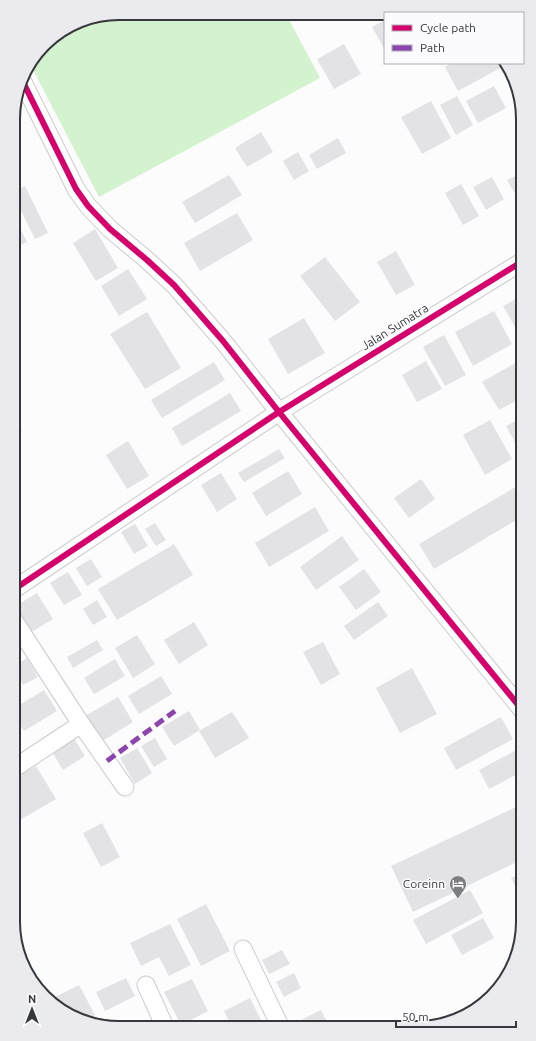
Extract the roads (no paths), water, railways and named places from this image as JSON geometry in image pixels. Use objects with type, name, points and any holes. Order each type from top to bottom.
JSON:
[{"type":"street","points":[[25,87],[76,189],[88,206],[110,229],[148,260],[174,285],[223,341],[279,412],[516,702]]},
{"type":"street","name":"Jalan Sumatra","points":[[20,585],[279,412],[516,265]]},
{"type":"street","points":[[20,629],[81,724],[125,787]]},
{"type":"street","points":[[20,764],[81,724]]},
{"type":"street","points":[[243,949],[278,1021]]},
{"type":"street","points":[[146,984],[162,1021]]},
{"type":"place","name":"Coreinn","points":[[458,899]]}]
